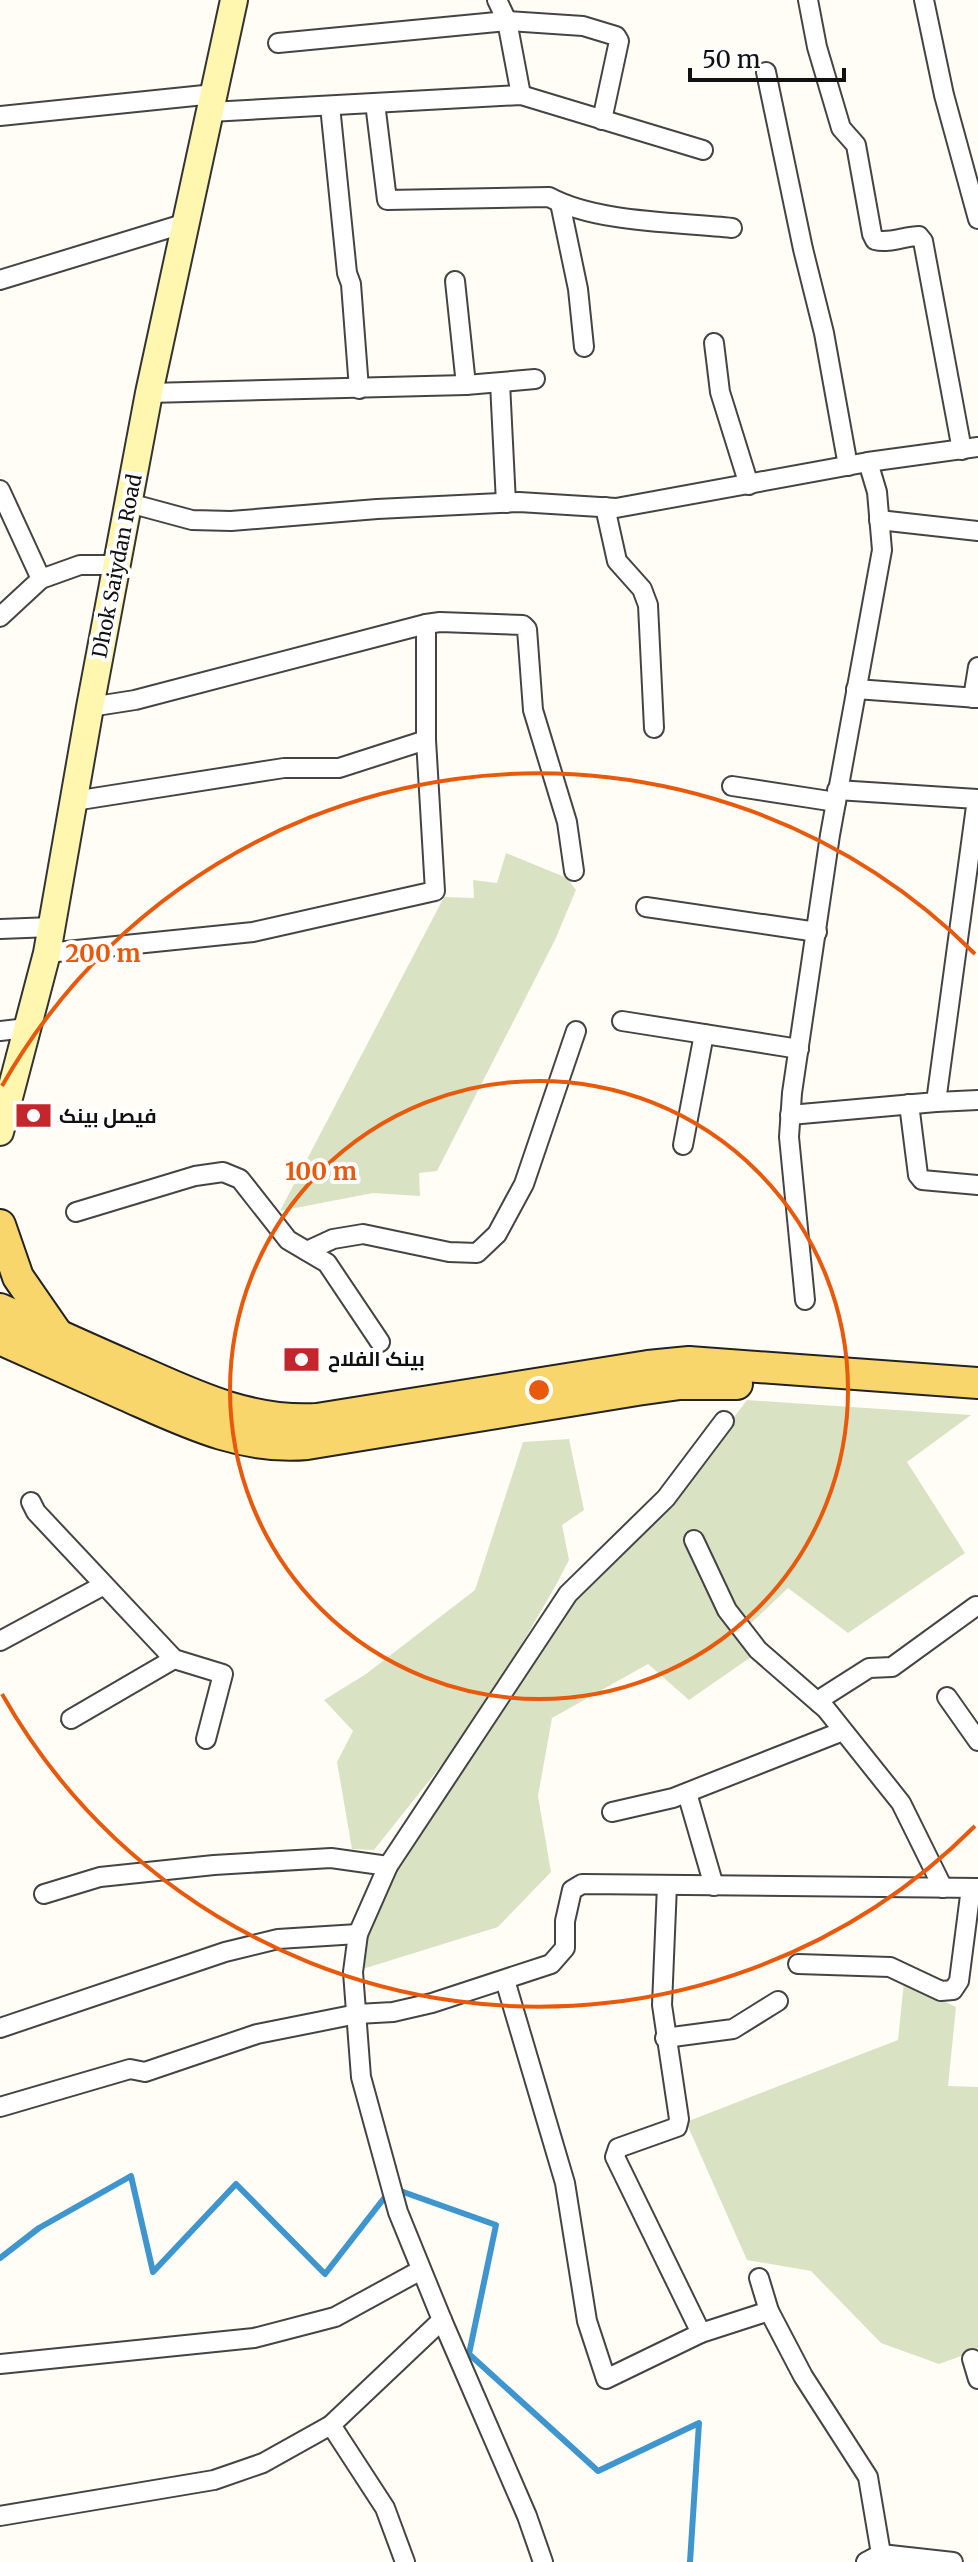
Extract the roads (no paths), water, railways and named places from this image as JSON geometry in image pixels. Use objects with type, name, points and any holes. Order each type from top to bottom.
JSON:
[{"type":"main road","name":"Dhok Saiydan Road","points":[[0,1132],[8,1072],[27,1028],[47,953],[149,393],[234,0]]},
{"type":"main road","points":[[0,1225],[18,1277],[58,1335]]},
{"type":"main road","points":[[0,1309],[209,1402],[260,1416],[317,1419],[425,1413],[703,1383],[978,1402]]},
{"type":"main road","points":[[0,1339],[199,1428],[263,1445],[307,1444],[425,1413],[689,1362],[978,1383]]},
{"type":"main road","points":[[0,1363],[67,1369]]},
{"type":"street","points":[[497,0],[507,21],[521,95]]},
{"type":"street","points":[[129,503],[192,520],[231,521],[377,509],[506,503],[616,508],[868,462],[970,448],[923,241],[919,236],[912,236],[881,242],[872,234],[856,145],[841,128],[817,47],[808,0]]},
{"type":"street","points":[[924,0],[944,95],[978,219]]},
{"type":"street","points":[[278,43],[507,21],[583,26],[616,36],[619,41],[602,120]]},
{"type":"street","points":[[766,72],[824,333],[848,466]]},
{"type":"street","points":[[0,116],[212,103],[330,106],[521,95],[703,150]]},
{"type":"street","points":[[375,103],[387,200],[549,197],[570,209],[732,228]]},
{"type":"street","points":[[330,106],[347,273],[351,284],[359,389]]},
{"type":"street","points":[[560,203],[578,289],[584,347]]},
{"type":"street","points":[[0,280],[186,223]]},
{"type":"street","points":[[455,281],[466,385]]},
{"type":"street","points":[[714,343],[720,392],[749,485]]},
{"type":"street","points":[[149,393],[359,389],[535,379]]},
{"type":"street","points":[[500,383],[506,503]]},
{"type":"street","points":[[805,1300],[789,1137],[790,1115],[836,796],[882,550],[877,492],[868,462]]},
{"type":"street","points":[[0,490],[41,579]]},
{"type":"street","points":[[605,507],[617,561],[642,589],[648,605],[654,728]]},
{"type":"street","points":[[879,520],[978,531]]},
{"type":"street","points":[[0,617],[41,579],[80,565],[118,565]]},
{"type":"street","points":[[47,953],[253,932],[435,891],[426,740],[426,624]]},
{"type":"street","points":[[90,707],[135,700],[426,624],[523,625],[527,629],[533,710],[567,822],[574,871]]},
{"type":"street","points":[[856,689],[975,698],[978,667]]},
{"type":"street","points":[[74,801],[284,768],[339,768],[426,740]]},
{"type":"street","points":[[732,786],[836,796],[978,800],[936,1102]]},
{"type":"street","points":[[646,907],[817,932]]},
{"type":"street","points":[[0,929],[52,927]]},
{"type":"street","points":[[622,1021],[799,1049]]},
{"type":"street","points":[[0,1031],[27,1028]]},
{"type":"street","points":[[307,1251],[333,1239],[363,1234],[449,1252],[477,1253],[497,1234],[524,1184],[576,1031]]},
{"type":"street","points":[[683,1145],[704,1034]]},
{"type":"street","points":[[790,1115],[978,1100]]},
{"type":"street","points":[[909,1104],[918,1175],[922,1180],[978,1185]]},
{"type":"street","points":[[76,1212],[195,1176],[223,1172],[240,1179],[288,1240],[327,1263],[380,1342]]},
{"type":"street","points":[[543,2562],[527,2516],[398,2212],[361,2077],[353,1972],[358,1934],[388,1866],[568,1594],[666,1498],[724,1421]]},
{"type":"street","points":[[31,1502],[36,1512],[174,1659],[223,1674],[206,1739]]},
{"type":"street","points":[[694,1540],[727,1610],[758,1650],[819,1703],[901,1803],[943,1888]]},
{"type":"street","points":[[0,1641],[104,1585]]},
{"type":"street","points":[[819,1703],[869,1668],[892,1667],[976,1606]]},
{"type":"street","points":[[71,1719],[174,1659]]},
{"type":"street","points":[[947,1697],[978,1741]]},
{"type":"street","points":[[612,1812],[687,1793],[843,1731]]},
{"type":"street","points":[[687,1793],[714,1886]]},
{"type":"street","points":[[44,1894],[100,1877],[214,1865],[331,1858],[388,1866]]},
{"type":"street","points":[[0,2107],[130,2069],[145,2072],[257,2034],[357,2014],[393,2012],[551,1964],[565,1948],[565,1921],[572,1890],[582,1884],[975,1888],[959,1981],[953,1990],[941,1991],[890,1967],[798,1964]]},
{"type":"street","points":[[667,1885],[662,2005],[679,2119],[677,2127],[618,2148],[615,2157],[701,2333]]},
{"type":"street","points":[[0,2028],[225,1952],[278,1939],[358,1934]]},
{"type":"street","points":[[505,1980],[565,2183],[587,2321],[606,2379],[701,2333],[769,2311]]},
{"type":"street","points":[[665,2038],[733,2029],[778,2001]]},
{"type":"street","points":[[0,2364],[254,2338],[335,2317],[421,2270]]},
{"type":"street","points":[[759,2278],[769,2311],[803,2376],[868,2477],[874,2558],[953,2562]]},
{"type":"street","points":[[0,2516],[214,2480],[263,2463],[331,2425],[442,2320]]},
{"type":"street","points":[[972,2359],[978,2379]]},
{"type":"street","points":[[331,2425],[385,2508],[405,2562]]},
{"type":"waterway","points":[[0,2258],[39,2228],[131,2176],[153,2272],[236,2184],[325,2274],[392,2188],[496,2225],[469,2354],[598,2471],[699,2423],[690,2562]]},
{"type":"place","name":"فیصل بینک","points":[[33,1116]]},
{"type":"place","name":"بینک الفلاح","points":[[302,1359]]}]
